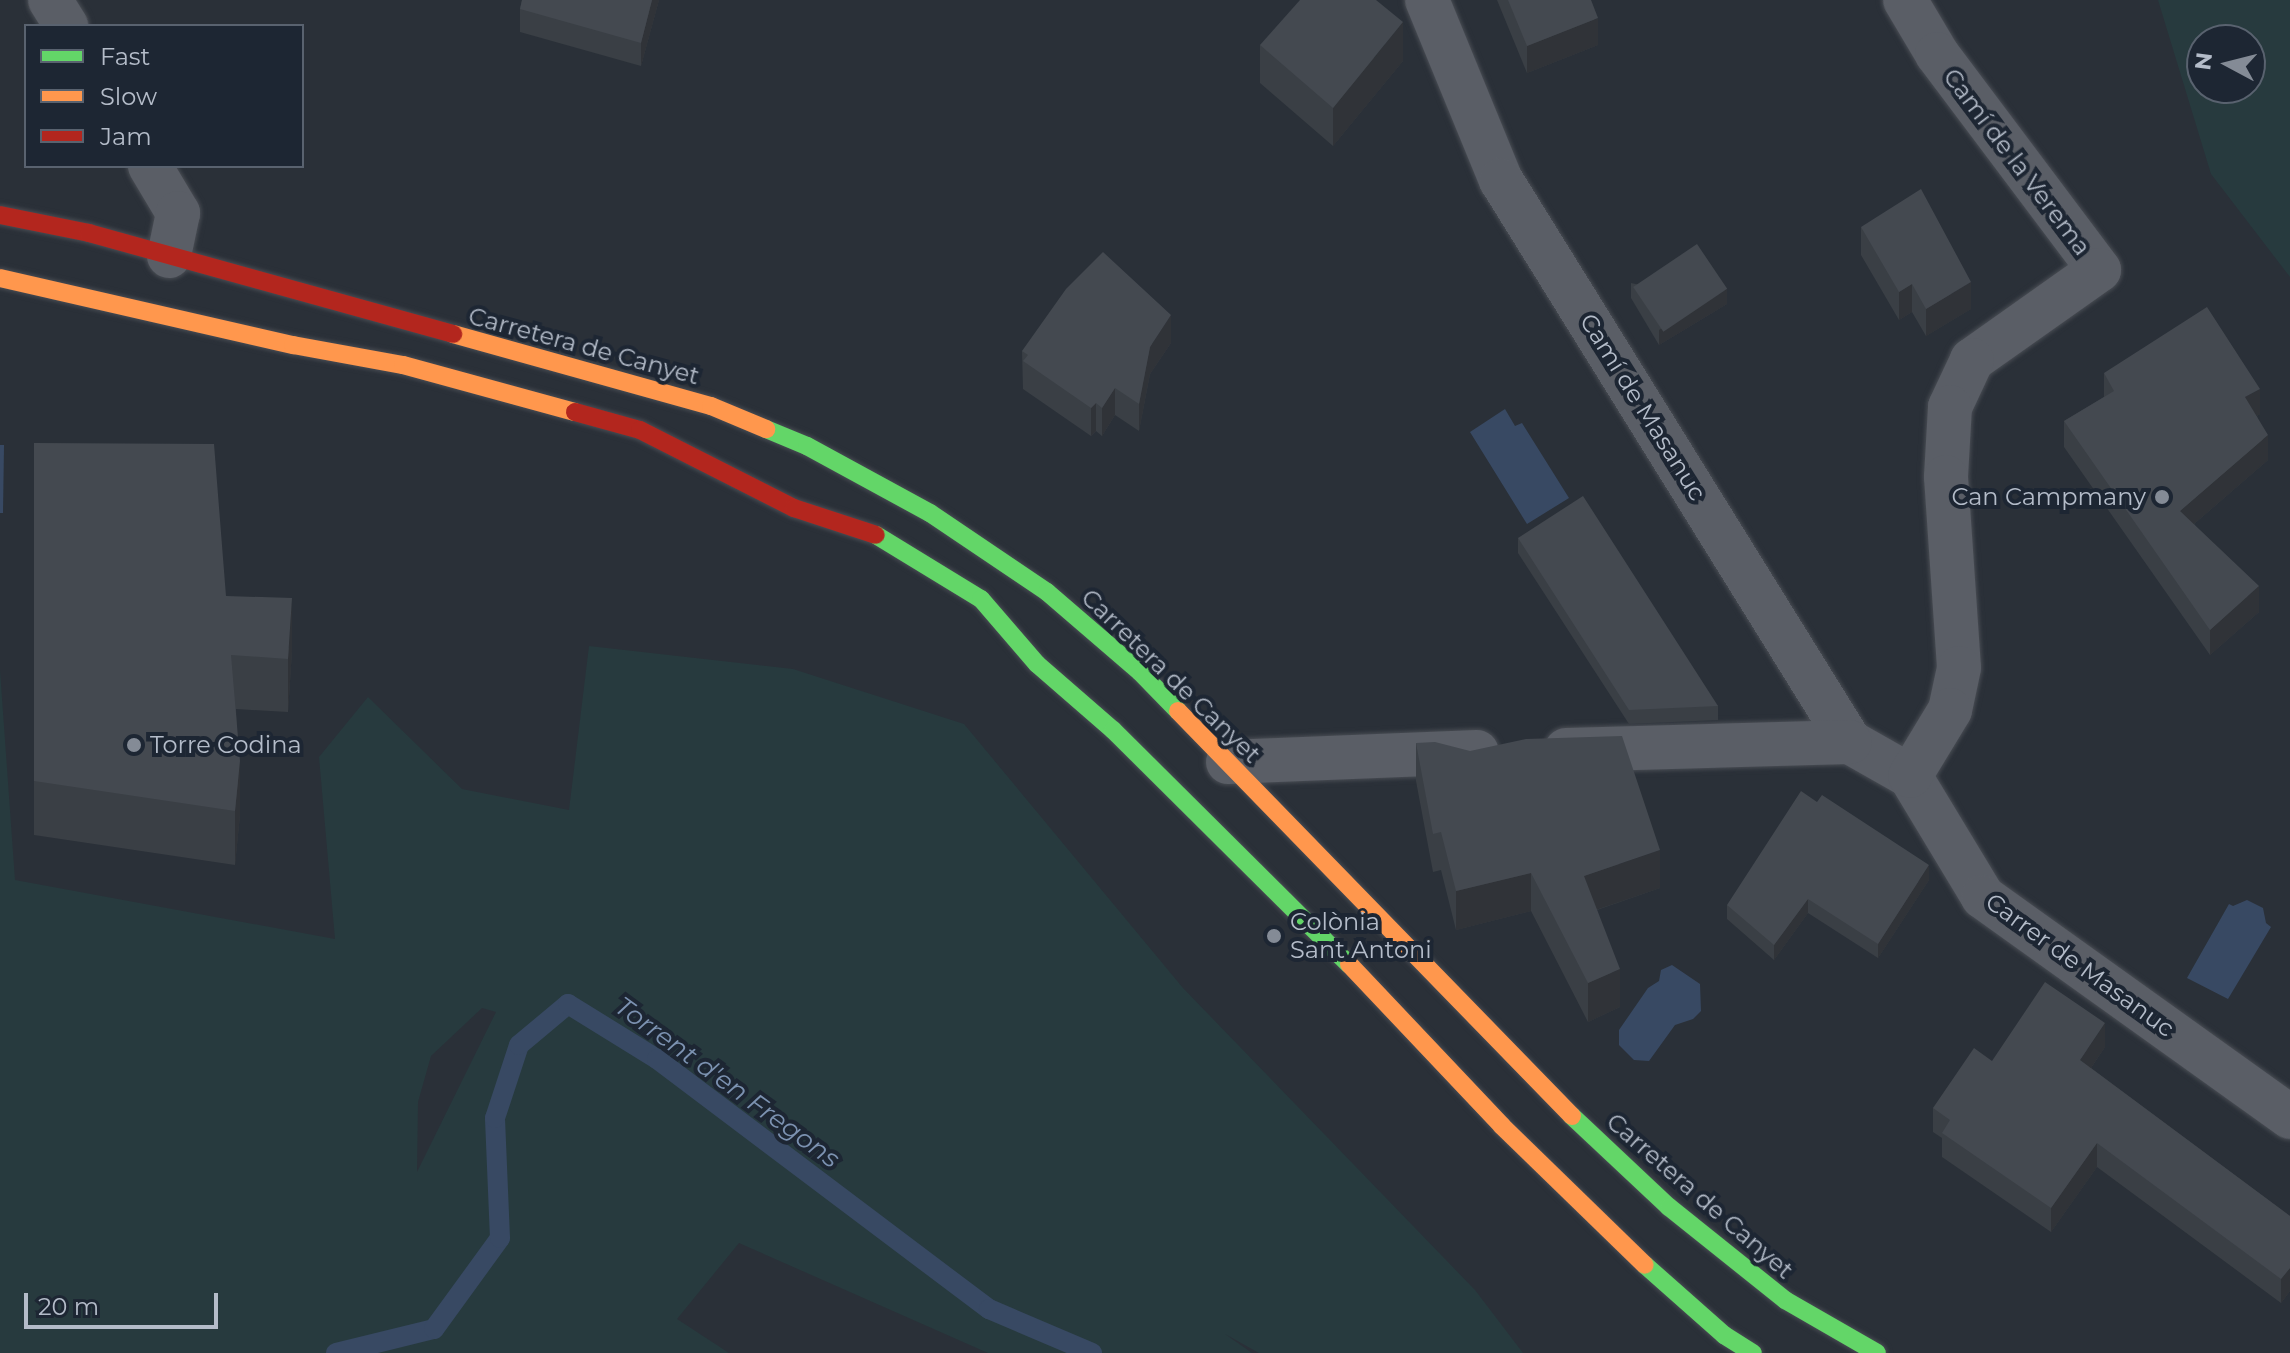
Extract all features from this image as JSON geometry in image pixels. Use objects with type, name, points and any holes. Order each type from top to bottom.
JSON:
[{"type":"street","points":[[50,0],[65,24]]},
{"type":"street","name":"Camí de Masanuc","points":[[1427,0],[1501,180],[1850,742],[1910,776]]},
{"type":"street","name":"Camí de la Verema","points":[[1905,0],[1937,54],[2099,270],[1972,360],[1950,407],[1946,477],[1959,668],[1950,710],[1910,776]]},
{"type":"street","points":[[151,168],[178,213],[166,270]]},
{"type":"street","name":"Carretera de Canyet","points":[[0,215],[89,233],[166,270],[711,406],[807,446],[930,513],[1047,592],[1140,672],[1217,763],[1602,1146],[1669,1207],[1785,1300],[1877,1353]]},
{"type":"street","points":[[0,278],[293,345],[403,365],[640,430],[701,464],[794,508],[873,533],[981,599],[1020,611]]},
{"type":"street","points":[[378,342],[403,365]]},
{"type":"street","points":[[981,599],[1037,664],[1113,730],[1324,938],[1512,1136],[1633,1254],[1724,1335],[1753,1353]]},
{"type":"street","points":[[1217,763],[1850,742]]},
{"type":"street","name":"Carrer de Masanuc","points":[[1910,776],[1983,897],[2290,1117]]},
{"type":"green space","points":[[2158,0],[2290,0],[2290,277],[2211,174],[2190,104],[2266,104],[2266,24],[2186,24],[2186,92]]},
{"type":"green space","points":[[589,646],[793,669],[964,724],[1183,988],[1475,1290],[1523,1353],[1259,1353],[1225,1334],[1252,1353],[988,1353],[739,1243],[677,1319],[729,1353],[0,1353],[0,670],[15,880],[335,939],[319,757],[368,697],[462,789],[569,810]],"holes":[[[482,1008],[496,1012],[417,1172],[418,1102],[431,1056]]]},
{"type":"water","points":[[1505,409],[1515,426],[1522,423],[1569,498],[1527,524],[1470,432]]},
{"type":"water","points":[[0,445],[4,445],[3,513],[0,513]]},
{"type":"water","points":[[2247,900],[2263,908],[2266,923],[2271,927],[2228,999],[2187,978],[2229,904],[2233,906]]},
{"type":"water","points":[[1672,965],[1700,984],[1701,1011],[1693,1019],[1675,1025],[1649,1061],[1634,1060],[1619,1045],[1619,1030],[1648,988],[1659,981],[1661,970]]},
{"type":"building","points":[[522,0],[652,0],[641,43],[520,9]]},
{"type":"building","points":[[1300,0],[1376,0],[1403,22],[1333,108],[1260,45]]},
{"type":"building","points":[[1508,0],[1591,0],[1598,18],[1527,46]]},
{"type":"building","points":[[1921,189],[1971,282],[1926,309],[1912,284],[1899,292],[1861,227]]},
{"type":"building","points":[[1697,244],[1727,289],[1663,332],[1633,287]]},
{"type":"building","points":[[1103,252],[1171,315],[1150,347],[1139,404],[1115,388],[1102,408],[1096,403],[1091,408],[1023,361],[1028,355],[1022,351],[1066,289]]},
{"type":"building","points":[[2207,307],[2260,389],[2245,397],[2268,435],[2180,511],[2259,586],[2210,630],[2064,421],[2114,391],[2104,373]]},
{"type":"building","name":"Torre Codina","points":[[34,443],[214,444],[226,596],[292,598],[288,659],[231,655],[240,761],[235,811],[34,781]]},
{"type":"building","points":[[1583,496],[1718,706],[1629,710],[1518,538]]},
{"type":"building","points":[[1622,736],[1660,850],[1584,876],[1620,969],[1588,983],[1531,873],[1456,891],[1441,832],[1433,834],[1416,743],[1435,742],[1470,751],[1526,739]]},
{"type":"building","points":[[1801,791],[1817,802],[1822,795],[1929,865],[1878,944],[1808,899],[1774,945],[1727,905]]},
{"type":"building","points":[[2045,982],[2105,1023],[2080,1060],[2290,1216],[2290,1268],[2281,1279],[2097,1143],[2051,1208],[1942,1133],[1950,1120],[1933,1108],[1974,1048],[1992,1061]]},
{"type":"waterway","name":"Torrent d'en Fregons","points":[[336,1353],[434,1329],[500,1238],[495,1118],[519,1045],[568,1004],[657,1059],[989,1309],[1092,1353]]},
{"type":"traffic: fast","points":[[766,429],[807,446],[930,513],[1047,592],[1140,672],[1178,711]]},
{"type":"traffic: fast","points":[[876,535],[981,599],[1037,664],[1113,730],[1349,964]]},
{"type":"traffic: fast","points":[[1572,1116],[1669,1207],[1785,1300],[1877,1353]]},
{"type":"traffic: fast","points":[[1645,1265],[1724,1335],[1753,1353]]},
{"type":"traffic: slow","points":[[0,278],[293,345],[403,365],[575,412]]},
{"type":"traffic: slow","points":[[453,334],[711,406],[766,429]]},
{"type":"traffic: slow","points":[[1178,711],[1572,1116]]},
{"type":"traffic: slow","points":[[1349,964],[1502,1126],[1645,1265]]},
{"type":"traffic: jam","points":[[0,215],[89,233],[453,334]]},
{"type":"traffic: jam","points":[[575,412],[640,430],[794,508],[876,535]]},
{"type":"place","name":"Can Campmany","points":[[2162,497]]},
{"type":"place","name":"Torre Codina","points":[[134,745]]},
{"type":"place","name":"Colònia Sant Antoni","points":[[1274,936]]}]
